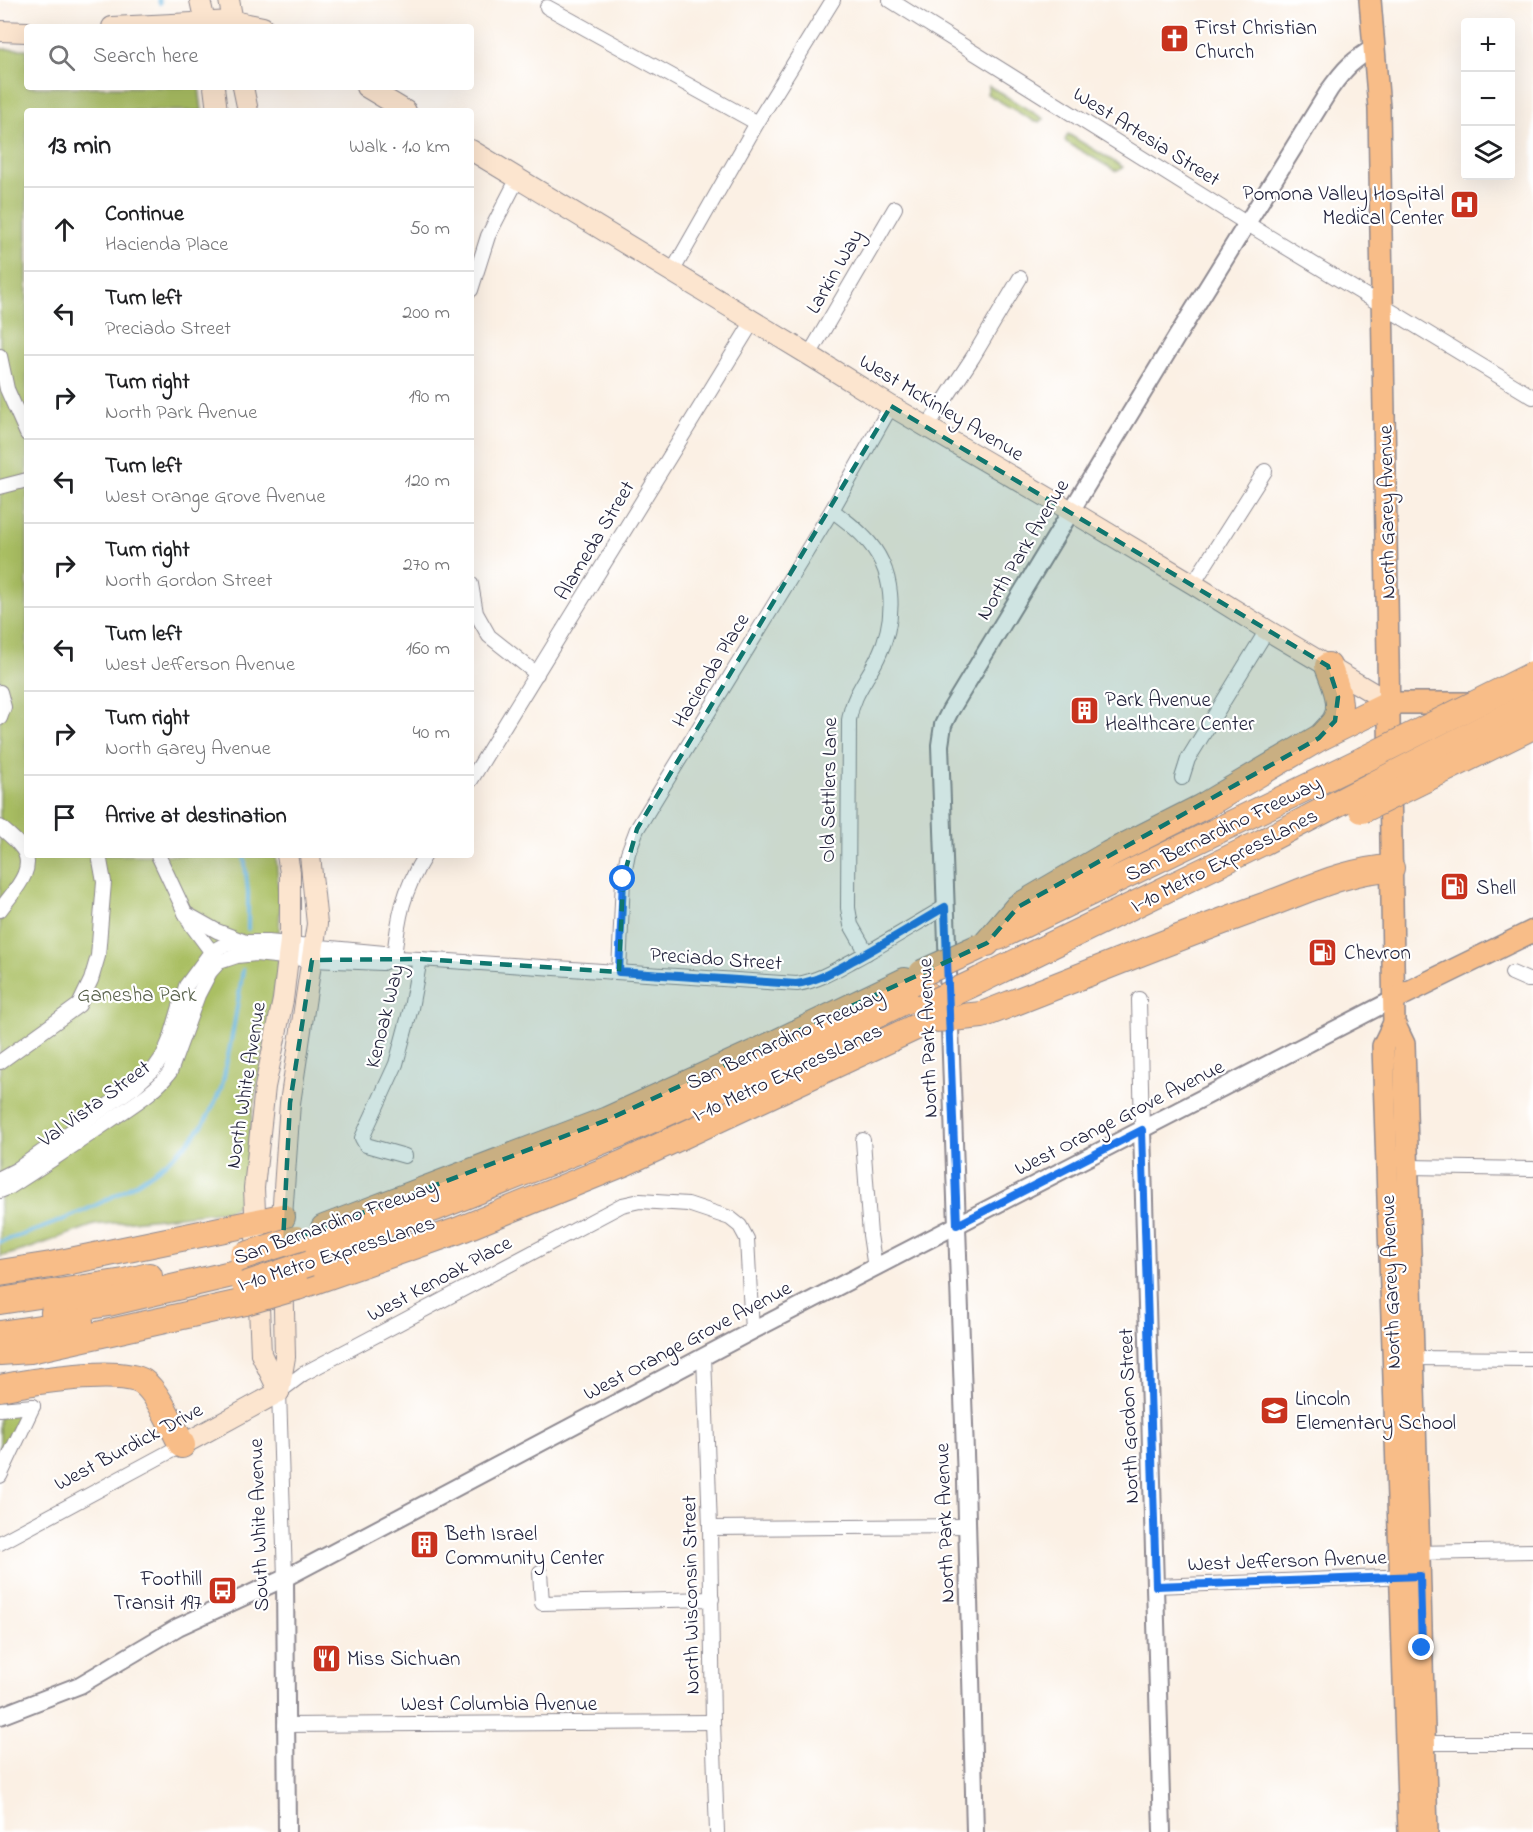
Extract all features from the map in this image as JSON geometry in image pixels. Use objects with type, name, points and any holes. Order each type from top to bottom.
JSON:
[{"type":"highway","points":[[1319,738],[1335,721],[1338,713],[1338,697],[1328,666]]},
{"type":"highway","name":"San Bernardino Freeway","points":[[1272,804],[1533,675]]},
{"type":"highway","points":[[981,974],[1018,907],[1109,854],[1202,807],[1319,738],[1390,703]]},
{"type":"highway","points":[[1362,800],[1411,764],[1533,703]]},
{"type":"highway","name":"San Bernardino Freeway","points":[[0,1300],[124,1282],[244,1279],[297,1287],[457,1231],[624,1163],[981,974],[1362,800],[1533,726]]},
{"type":"highway","name":"I-10 Metro ExpressLanes","points":[[301,1252],[361,1249],[601,1155],[732,1099],[981,974],[1259,826],[1272,804]]},
{"type":"highway","points":[[925,1003],[981,974],[1225,920],[1346,876],[1374,869],[1391,868]]},
{"type":"highway","name":"San Bernardino Freeway","points":[[0,1352],[30,1350],[244,1279],[761,1050],[925,1003]]},
{"type":"highway","points":[[0,1273],[51,1265],[282,1217]]},
{"type":"highway","name":"I-10 Metro ExpressLanes","points":[[0,1319],[244,1279]]},
{"type":"highway","name":"I-10 Metro ExpressLanes","points":[[0,1334],[121,1315],[244,1279]]},
{"type":"highway","points":[[0,1388],[37,1380],[123,1375],[143,1382],[159,1402],[182,1445]]},
{"type":"main road","points":[[201,0],[206,24]]},
{"type":"main road","points":[[229,0],[233,24]]},
{"type":"main road","name":"North Garey Avenue","points":[[1370,0],[1379,108],[1394,1023],[1404,1044],[1413,1358],[1409,1553]]},
{"type":"main road","points":[[0,31],[24,32]]},
{"type":"main road","points":[[214,90],[217,108]]},
{"type":"main road","points":[[244,90],[247,108]]},
{"type":"main road","points":[[371,90],[401,108]]},
{"type":"main road","name":"West McKinley Avenue","points":[[474,152],[891,406],[1071,511],[1390,703]]},
{"type":"main road","points":[[1390,703],[1533,703]]},
{"type":"main road","name":"North White Avenue","points":[[279,1392],[261,1354],[254,1188],[265,1087],[283,1000],[289,951],[290,883],[287,858]]},
{"type":"main road","points":[[310,858],[317,924],[313,953]]},
{"type":"main road","points":[[1394,999],[1533,931]]},
{"type":"main road","name":"South White Avenue","points":[[279,1392],[285,1357],[282,1217],[290,1103],[313,953]]},
{"type":"main road","name":"North Garey Avenue","points":[[1394,1023],[1383,1046],[1410,1576],[1425,1743],[1427,1832]]},
{"type":"main road","name":"West Burdick Drive","points":[[182,1445],[279,1392]]},
{"type":"main road","name":"North Garey Avenue","points":[[1409,1832],[1410,1576]]},
{"type":"street","points":[[672,272],[757,123],[833,0]]},
{"type":"street","name":"West Artesia Street","points":[[890,0],[1246,223],[1533,397]]},
{"type":"street","points":[[547,7],[757,123]]},
{"type":"street","name":"North Park Avenue","points":[[975,1832],[967,1526],[940,745],[943,725],[1246,223],[1342,71],[1356,58],[1375,47]]},
{"type":"street","points":[[474,280],[488,236],[518,178]]},
{"type":"street","name":"Larkin Way","points":[[809,355],[895,208]]},
{"type":"street","points":[[927,427],[973,357],[1020,278]]},
{"type":"street","name":"Alameda Street","points":[[474,775],[753,321]]},
{"type":"street","points":[[0,356],[7,389],[24,427]]},
{"type":"street","name":"Hacienda Place","points":[[619,972],[623,879],[628,853],[638,829],[832,510],[891,406]]},
{"type":"street","points":[[1193,584],[1266,471]]},
{"type":"street","points":[[0,487],[24,481]]},
{"type":"street","name":"Old Settlers Lane","points":[[832,510],[865,537],[883,563],[889,577],[890,622],[887,633],[878,657],[851,705],[849,720],[848,909],[851,925],[867,953]]},
{"type":"street","points":[[474,601],[476,613],[489,636],[537,674]]},
{"type":"street","points":[[1182,778],[1188,759],[1267,630]]},
{"type":"street","points":[[0,692],[4,707],[0,718]]},
{"type":"street","points":[[0,826],[24,851]]},
{"type":"street","points":[[0,910],[24,877],[28,865],[27,858]]},
{"type":"street","points":[[0,1062],[78,1005],[91,980],[98,956],[104,882],[100,858]]},
{"type":"street","points":[[159,858],[190,923],[215,957]]},
{"type":"street","points":[[394,958],[403,898],[423,858]]},
{"type":"street","name":"Preciado Street","points":[[289,951],[382,963],[394,958],[420,959],[796,984],[823,977],[945,907]]},
{"type":"street","points":[[184,912],[217,931],[245,942]]},
{"type":"street","points":[[215,957],[222,946],[245,942],[268,942],[289,951]]},
{"type":"street","points":[[215,957],[289,951]]},
{"type":"street","name":"Val Vista Street","points":[[0,1178],[16,1170],[147,1078],[163,1056],[186,986],[215,957]]},
{"type":"street","name":"Val Vista Street","points":[[0,1191],[42,1167],[93,1133],[139,1101],[165,1078],[170,1072],[198,995],[215,957]]},
{"type":"street","name":"Kenoak Way","points":[[405,1156],[366,1144],[362,1138],[396,1064],[420,959]]},
{"type":"street","points":[[1512,973],[1533,980]]},
{"type":"street","name":"North Gordon Street","points":[[1139,999],[1162,1832]]},
{"type":"street","name":"West Orange Grove Avenue","points":[[0,1716],[80,1685],[178,1627],[285,1578],[704,1356],[1394,999]]},
{"type":"street","points":[[863,1140],[870,1235],[875,1268]]},
{"type":"street","points":[[1408,1167],[1533,1168]]},
{"type":"street","name":"West Kenoak Place","points":[[279,1392],[303,1374],[621,1205],[640,1201],[688,1204],[730,1218],[740,1226],[747,1239],[752,1331]]},
{"type":"street","name":"North Wisconsin Street","points":[[704,1356],[717,1832]]},
{"type":"street","points":[[1413,1358],[1533,1359]]},
{"type":"street","name":"South White Avenue","points":[[279,1392],[285,1578],[287,1832]]},
{"type":"street","points":[[0,1408],[33,1406],[0,1476]]},
{"type":"street","name":"West Burdick Drive","points":[[0,1543],[182,1445]]},
{"type":"street","points":[[710,1528],[967,1526]]},
{"type":"street","points":[[1409,1553],[1533,1551]]},
{"type":"street","points":[[540,1572],[542,1603],[712,1599]]},
{"type":"street","name":"West Jefferson Avenue","points":[[1156,1586],[1410,1576]]},
{"type":"street","name":"West Columbia Avenue","points":[[285,1725],[713,1722]]},
{"type":"street","points":[[1425,1743],[1533,1743]]},
{"type":"highlighted area","points":[[891,406],[1328,666],[1338,697],[1335,721],[1319,738],[1018,907],[987,943],[607,1120],[283,1243],[290,1103],[312,960],[420,959],[619,972],[623,879],[637,829]]},
{"type":"green space","name":"Ganesha Park","points":[[0,49],[24,49],[24,90],[199,90],[202,108],[24,108],[24,858],[276,858],[280,906],[278,974],[253,1107],[243,1195],[236,1207],[227,1211],[94,1225],[0,1257]]},
{"type":"green space","points":[[989,86],[1044,119],[1035,122],[987,94]]},
{"type":"green space","points":[[1068,134],[1123,167],[1118,171],[1114,170],[1066,142]]},
{"type":"green space","points":[[21,1413],[3,1448],[0,1454],[0,1415]]},
{"type":"waterway","points":[[244,858],[248,892],[248,929]]},
{"type":"waterway","points":[[0,1242],[54,1223],[111,1197],[139,1182],[186,1145],[206,1120],[221,1087],[243,970]]},
{"type":"place","name":"First Christian Church","points":[[1174,39]]},
{"type":"place","name":"Pomona Valley Hospital Medical Center","points":[[1465,205]]},
{"type":"place","name":"Park Avenue Healthcare Center","points":[[1084,711]]},
{"type":"place","name":"Shell","points":[[1455,887]]},
{"type":"place","name":"Chevron","points":[[1323,952]]},
{"type":"place","name":"Lincoln Elementary School","points":[[1274,1410]]},
{"type":"place","name":"Beth Israel Community Center","points":[[424,1545]]},
{"type":"place","name":"Foothill Transit 197","points":[[223,1590]]},
{"type":"place","name":"Miss Sichuan","points":[[326,1658]]},
{"type":"route","points":[[623,879],[619,972],[796,984],[809,982],[867,953],[945,907],[957,1225],[1142,1130],[1156,1586],[1420,1576],[1422,1648]]}]
